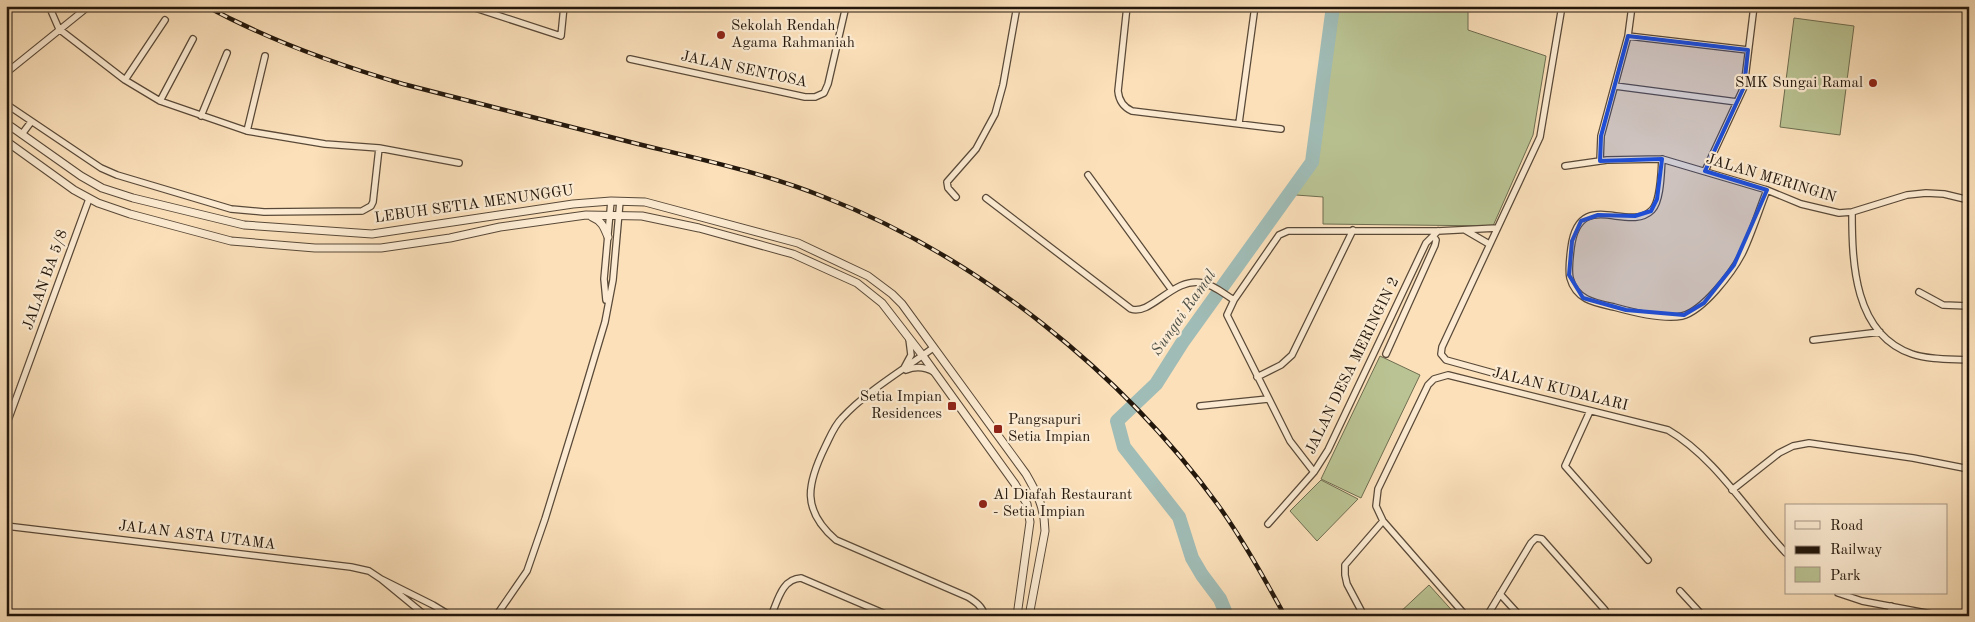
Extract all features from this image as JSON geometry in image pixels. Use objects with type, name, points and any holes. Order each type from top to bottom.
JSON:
[{"type":"street","points":[[49,6],[59,29],[125,80],[160,101],[247,131],[325,144],[379,148],[459,163]]},
{"type":"street","points":[[6,73],[89,6]]},
{"type":"street","points":[[470,6],[489,9],[561,36],[564,6]]},
{"type":"street","name":"JALAN SENTOSA","points":[[630,59],[780,93],[815,98],[824,93],[828,84],[846,6]]},
{"type":"street","points":[[956,197],[948,188],[947,182],[976,149],[995,114],[1018,6]]},
{"type":"street","points":[[1127,6],[1118,91],[1122,104],[1132,111],[1281,129]]},
{"type":"street","points":[[1240,123],[1255,6]]},
{"type":"street","points":[[1493,373],[1446,360],[1441,354],[1442,347],[1540,137],[1562,6]]},
{"type":"street","points":[[1600,161],[1601,136],[1628,36],[1632,6]]},
{"type":"street","points":[[1705,171],[1744,87],[1754,6]]},
{"type":"street","points":[[1948,6],[1969,9]]},
{"type":"street","points":[[125,80],[165,20]]},
{"type":"street","points":[[1628,36],[1748,50]]},
{"type":"street","points":[[160,101],[194,39]]},
{"type":"street","points":[[201,116],[227,53]]},
{"type":"street","points":[[247,131],[264,56]]},
{"type":"street","points":[[1614,86],[1737,102]]},
{"type":"street","points":[[6,104],[86,159],[117,175],[239,210],[362,211],[367,209],[373,202],[379,148]]},
{"type":"street","points":[[22,134],[31,122]]},
{"type":"street","name":"LEBUH SETIA MENUNGGU","points":[[6,123],[81,176],[102,188],[133,198],[244,225],[372,234],[573,204],[620,201]]},
{"type":"street","name":"LEBUH SETIA MENUNGGU","points":[[6,141],[74,190],[98,204],[231,241],[315,248],[380,248],[450,238],[500,227],[586,215],[619,216]]},
{"type":"street","points":[[1662,159],[1658,199],[1651,211],[1644,215],[1635,216],[1588,216],[1575,229],[1569,275],[1572,284],[1583,298],[1591,302],[1626,310],[1672,317],[1684,315],[1694,310],[1709,297],[1742,254],[1767,190]]},
{"type":"street","name":"JALAN MERINGIN","points":[[1565,166],[1600,161],[1662,159],[1767,190],[1801,204],[1839,213],[1852,212],[1907,195],[1926,193],[1944,194],[1969,200]]},
{"type":"street","points":[[1088,175],[1171,289]]},
{"type":"street","points":[[986,198],[1131,309],[1142,310],[1171,289],[1192,282],[1211,286],[1234,300]]},
{"type":"street","name":"JALAN BA 5/8","points":[[6,426],[90,199]]},
{"type":"street","points":[[607,308],[604,279],[611,201]]},
{"type":"street","points":[[496,616],[526,571],[545,519],[605,322],[613,280],[620,201],[645,202],[798,243],[868,276],[902,304],[1026,474],[1042,504],[1045,531],[1029,616]]},
{"type":"street","points":[[1852,212],[1852,257],[1856,280],[1869,317],[1880,332],[1894,346],[1912,354],[1929,358],[1969,360]]},
{"type":"street","points":[[586,215],[599,220],[608,237]]},
{"type":"street","points":[[619,216],[642,216],[669,221],[792,254],[857,283],[882,303],[923,356],[1015,484],[1027,504],[1030,522],[1017,616]]},
{"type":"street","points":[[1314,472],[1294,449],[1268,400],[1228,315],[1234,300],[1281,233],[1288,231],[1438,231],[1497,228]]},
{"type":"street","points":[[1257,377],[1281,365],[1292,355],[1352,230]]},
{"type":"street","points":[[1466,230],[1489,244]]},
{"type":"street","name":"JALAN DESA MERINGIN 2","points":[[1268,524],[1314,472],[1328,450],[1426,243],[1438,231]]},
{"type":"street","name":"JALAN DESA MERINGIN 2","points":[[1386,354],[1435,245],[1436,240],[1434,237]]},
{"type":"street","points":[[1919,292],[1944,305],[1969,306]]},
{"type":"street","points":[[1813,340],[1880,332]]},
{"type":"street","points":[[901,372],[911,355],[909,339]]},
{"type":"street","points":[[933,348],[857,404],[835,426],[812,476],[810,487],[814,510],[828,533],[836,540],[968,597],[977,602],[985,616]]},
{"type":"street","points":[[901,372],[911,368],[926,368],[934,372]]},
{"type":"street","name":"JALAN KUDALARI","points":[[1384,521],[1376,506],[1378,489],[1424,393],[1434,379],[1448,375],[1668,430],[1692,448],[1732,490],[1785,552]]},
{"type":"street","points":[[1200,406],[1268,400]]},
{"type":"street","points":[[1590,411],[1565,466],[1648,560]]},
{"type":"street","points":[[1732,490],[1778,453],[1793,446],[1809,443],[1913,458],[1969,470]]},
{"type":"street","points":[[1364,616],[1347,584],[1345,564],[1384,521],[1466,616]]},
{"type":"street","name":"JALAN ASTA UTAMA","points":[[6,526],[351,567],[369,571],[433,604],[451,616]]},
{"type":"street","points":[[1487,616],[1531,543],[1536,538],[1542,539],[1605,610]]},
{"type":"street","points":[[771,616],[783,587],[794,578],[801,578],[890,616]]},
{"type":"street","name":"JALAN ASTA UTAMA","points":[[382,579],[426,616]]},
{"type":"street","points":[[1680,591],[1703,616]]},
{"type":"street","points":[[1500,594],[1520,616]]},
{"type":"street","points":[[1841,594],[1862,602],[1942,616]]},
{"type":"street","points":[[1890,616],[1892,606]]},
{"type":"highlighted area","points":[[1628,36],[1748,50],[1744,87],[1705,171],[1767,190],[1734,265],[1704,303],[1684,315],[1626,310],[1583,298],[1569,275],[1572,241],[1581,221],[1598,215],[1635,216],[1651,211],[1657,199],[1662,159],[1600,161],[1601,136]]},
{"type":"green space","points":[[1339,6],[1468,6],[1468,30],[1546,56],[1533,135],[1493,226],[1323,224],[1323,197],[1296,195],[1317,160]]},
{"type":"green space","points":[[1794,18],[1854,26],[1840,135],[1780,127]]},
{"type":"green space","points":[[1380,356],[1420,375],[1361,498],[1321,479]]},
{"type":"green space","points":[[1321,480],[1358,499],[1317,541],[1290,511]]},
{"type":"green space","points":[[1429,585],[1457,616],[1397,616],[1397,615]]},
{"type":"waterway","name":"Sungai Ramal","points":[[1227,616],[1220,599],[1192,558],[1179,517],[1124,447],[1117,421],[1156,384],[1182,343],[1312,162],[1333,6]]},
{"type":"railway","points":[[206,6],[253,30],[278,40],[327,59],[403,84],[732,167],[801,188],[881,222],[937,251],[991,286],[1042,324],[1091,365],[1137,409],[1180,456],[1218,505],[1245,545],[1285,616]]},
{"type":"place","name":"Sekolah Rendah Agama Rahmaniah","points":[[721,35]]},
{"type":"place","name":"SMK Sungai Ramal","points":[[1873,83]]},
{"type":"place","name":"Setia Impian Residences","points":[[952,406]]},
{"type":"place","name":"Pangsapuri Setia Impian","points":[[998,429]]},
{"type":"place","name":"Al Diafah Restaurant - Setia Impian","points":[[983,504]]}]
